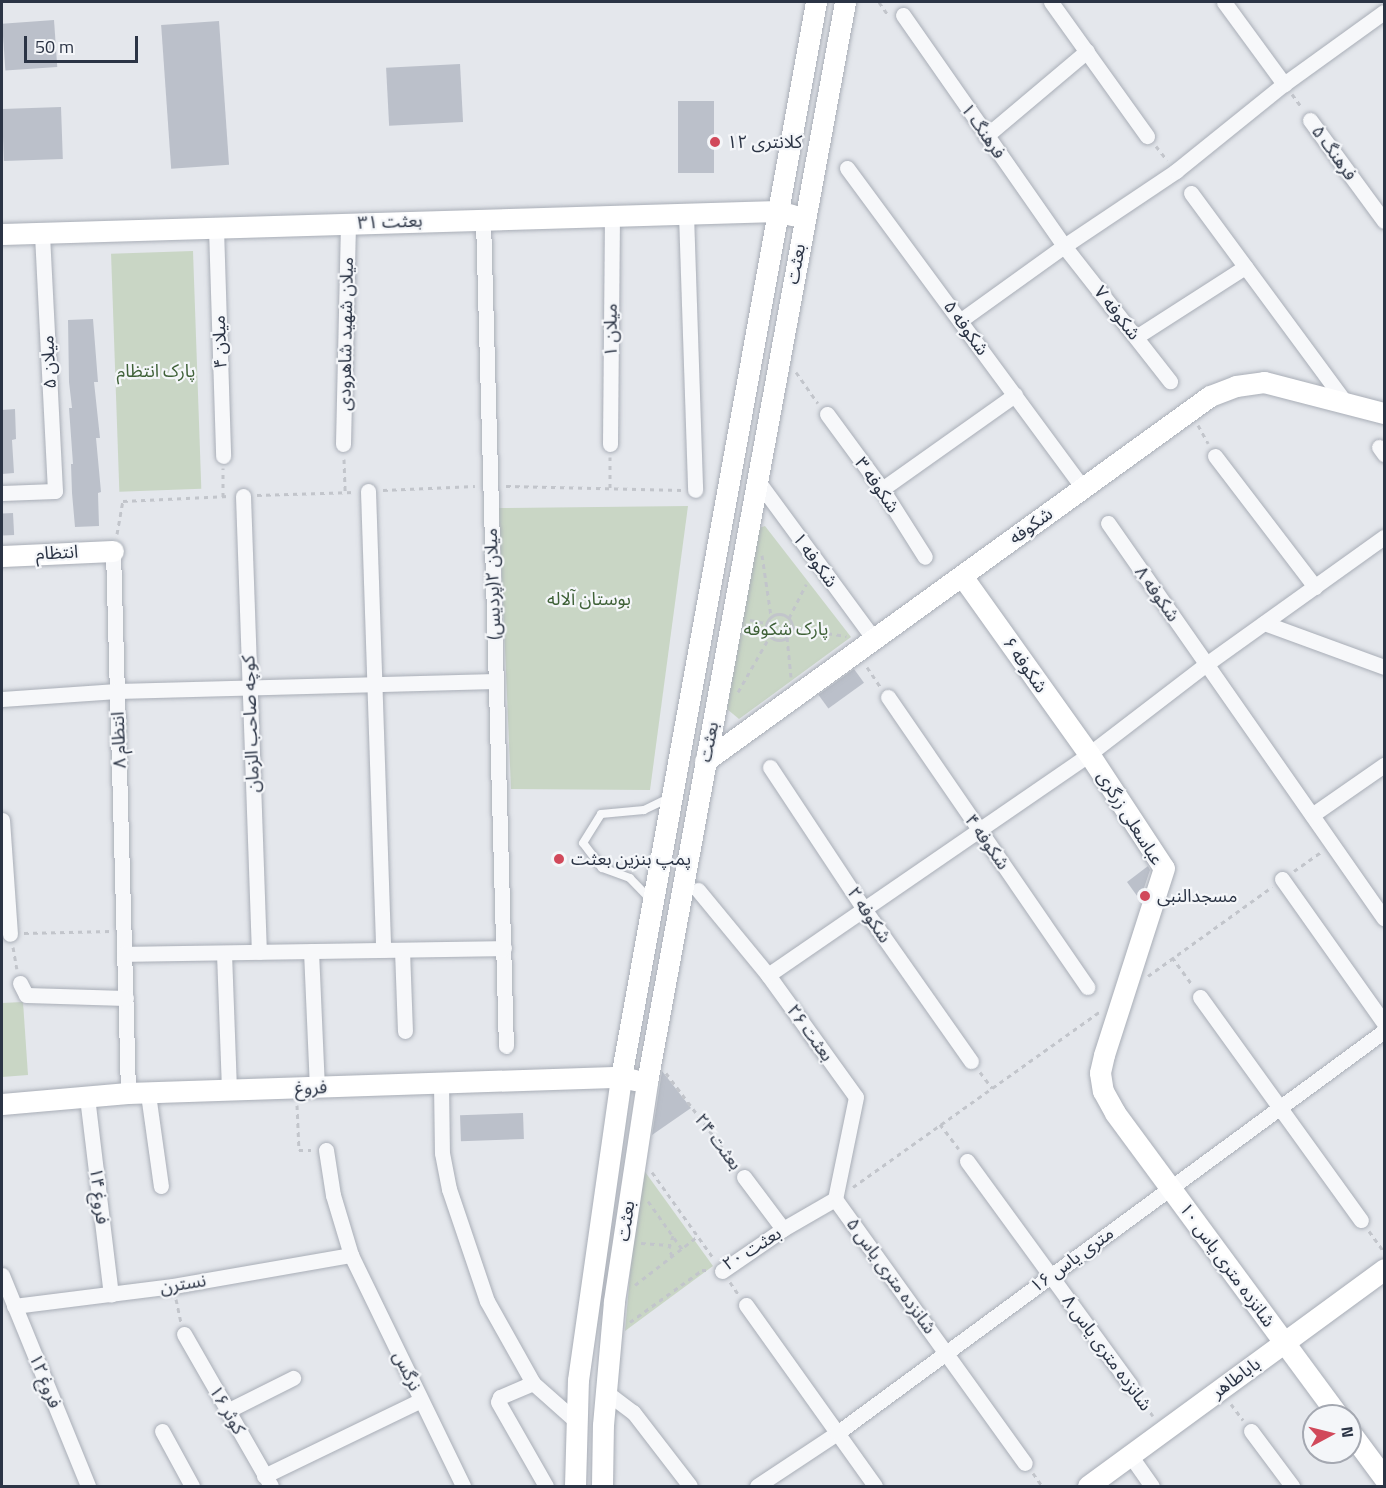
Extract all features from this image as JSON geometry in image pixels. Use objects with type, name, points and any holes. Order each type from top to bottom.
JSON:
[{"type":"street","name":"بعثت","points":[[575,1486],[578,1380],[588,1294],[621,1077],[816,2]]},
{"type":"street","name":"بعثت","points":[[602,1486],[606,1392],[614,1301],[647,1082],[844,2]]},
{"type":"street","points":[[1051,2],[1147,136]]},
{"type":"street","points":[[1224,2],[1284,84]]},
{"type":"street","points":[[961,320],[1064,246],[1176,171],[1284,84],[1384,12]]},
{"type":"street","name":"فرهنگ ۱","points":[[903,15],[1064,246]]},
{"type":"street","points":[[986,136],[1087,51]]},
{"type":"street","name":"فرهنگ ۵","points":[[1310,120],[1384,221]]},
{"type":"street","name":"شکوفه ۵","points":[[847,168],[1083,488]]},
{"type":"street","points":[[1191,193],[1346,403]]},
{"type":"street","name":"بعثت ۳۱","points":[[2,234],[778,211],[804,219]]},
{"type":"street","points":[[686,214],[694,490]]},
{"type":"street","name":"میلان ۱","points":[[610,444],[612,216]]},
{"type":"street","name":"میلان ۲(پردیس)","points":[[483,220],[506,1046]]},
{"type":"street","name":"میلان شهید شاهرودی","points":[[344,444],[348,224]]},
{"type":"street","name":"میلان ۴","points":[[216,228],[224,456]]},
{"type":"street","name":"میلان ۵","points":[[2,493],[55,491],[42,233]]},
{"type":"street","name":"شکوفه ۷","points":[[1064,246],[1170,381]]},
{"type":"street","points":[[1136,337],[1245,267]]},
{"type":"street","name":"شکوفه","points":[[705,761],[1210,396],[1236,386],[1264,382],[1384,413]]},
{"type":"street","points":[[882,489],[1015,395]]},
{"type":"street","name":"شکوفه ۳","points":[[827,414],[882,489],[925,557]]},
{"type":"street","points":[[1215,456],[1315,587]]},
{"type":"street","name":"شکوفه ۱","points":[[757,480],[865,646]]},
{"type":"street","points":[[368,491],[383,950]]},
{"type":"street","name":"کوچه صاحب الزمان","points":[[243,496],[259,952]]},
{"type":"street","name":"شکوفه ۸","points":[[1108,523],[1205,665],[1384,918]]},
{"type":"street","points":[[768,975],[1089,754],[1205,665],[1384,537]]},
{"type":"street","name":"انتظام","points":[[2,556],[113,551]]},
{"type":"street","name":"انتظام ۸","points":[[113,551],[126,998],[138,1094],[161,1186]]},
{"type":"street","name":"شکوفه ۶","points":[[962,576],[1089,754]]},
{"type":"street","points":[[1264,623],[1384,667]]},
{"type":"street","points":[[2,699],[117,691],[496,681]]},
{"type":"street","name":"شکوفه ۴","points":[[888,697],[1087,987]]},
{"type":"street","name":"عباسعلی زرگری","points":[[1089,754],[1164,868],[1104,1055]]},
{"type":"street","points":[[1312,815],[1384,765]]},
{"type":"street","name":"شکوفه ۲","points":[[770,767],[864,909],[971,1061]]},
{"type":"street","points":[[2,820],[10,934]]},
{"type":"street","points":[[1282,879],[1384,1023]]},
{"type":"street","name":"بعثت ۲۶","points":[[698,890],[768,975],[856,1097],[835,1199]]},
{"type":"street","points":[[124,954],[504,948]]},
{"type":"street","points":[[402,950],[405,1031]]},
{"type":"street","points":[[307,1088],[311,951]]},
{"type":"street","points":[[224,953],[230,1091]]},
{"type":"street","points":[[20,983],[26,995],[126,998]]},
{"type":"street","points":[[1200,997],[1360,1220]]},
{"type":"street","name":"۱۶ متری یاس","points":[[757,1486],[837,1433],[1384,1031]]},
{"type":"street","name":"شانزده متری یاس ۱۰","points":[[1104,1055],[1100,1073],[1103,1091],[1115,1113],[1284,1343]]},
{"type":"street","name":"فروغ","points":[[2,1104],[138,1094],[441,1083],[621,1077],[647,1082]]},
{"type":"street","points":[[441,1083],[442,1153],[450,1189],[487,1302],[533,1383],[577,1422]]},
{"type":"street","name":"فروغ ۱۴","points":[[87,1097],[111,1295]]},
{"type":"street","name":"نرگس","points":[[326,1150],[333,1195],[351,1255],[463,1486]]},
{"type":"street","name":"شانزده متری یاس ۸","points":[[967,1161],[1131,1386]]},
{"type":"street","name":"بعثت ۲۴","points":[[744,1177],[783,1229]]},
{"type":"street","name":"بعثت ۲۰","points":[[722,1271],[783,1229],[835,1199]]},
{"type":"street","name":"شانزده متری یاس ۵","points":[[835,1199],[1025,1463]]},
{"type":"street","name":"نسترن","points":[[14,1306],[172,1286],[351,1255]]},
{"type":"street","name":"باباطاهر","points":[[1088,1486],[1384,1269]]},
{"type":"street","name":"فروغ ۱۲","points":[[3,1286],[14,1306],[88,1486]]},
{"type":"street","points":[[746,1305],[875,1486]]},
{"type":"street","name":"کوثر ۱۶","points":[[184,1334],[268,1481]]},
{"type":"street","points":[[1284,1343],[1329,1404]]},
{"type":"street","points":[[227,1411],[293,1378]]},
{"type":"street","points":[[533,1383],[500,1397],[498,1402],[546,1486]]},
{"type":"street","points":[[606,1392],[633,1412],[690,1486]]},
{"type":"street","points":[[268,1481],[421,1400]]},
{"type":"street","points":[[162,1431],[192,1486]]},
{"type":"street","points":[[1251,1431],[1292,1486]]},
{"type":"street","points":[[1362,1448],[1384,1478],[1373,1486]]},
{"type":"street","points":[[1130,1455],[1152,1486]]},
{"type":"lane","points":[[653,902],[630,878],[602,868],[583,843],[601,814],[644,810],[672,798]]},
{"type":"path","name":"فرهنگ ۵","points":[[1284,84],[1310,120]]},
{"type":"path","points":[[780,351],[827,414]]},
{"type":"path","points":[[1191,410],[1215,456]]},
{"type":"path","points":[[344,444],[345,493]]},
{"type":"path","points":[[610,444],[610,488]]},
{"type":"path","points":[[223,496],[224,456]]},
{"type":"path","points":[[113,551],[123,501],[491,486],[694,490]]},
{"type":"path","points":[[761,548],[771,616],[765,626],[770,636],[779,640],[787,637]]},
{"type":"path","points":[[794,697],[787,637],[792,628],[789,618],[806,584]]},
{"type":"path","points":[[771,616],[780,613],[789,618]]},
{"type":"path","points":[[792,628],[855,638],[865,646],[888,697]]},
{"type":"path","points":[[735,698],[770,636]]},
{"type":"path","points":[[1147,977],[1332,844]]},
{"type":"path","points":[[20,983],[10,934],[124,930]]},
{"type":"path","points":[[1172,957],[1200,997]]},
{"type":"path","points":[[835,1199],[1123,996]]},
{"type":"path","name":"بعثت ۲۴","points":[[652,1055],[744,1177]]},
{"type":"path","points":[[971,1061],[993,1088]]},
{"type":"path","points":[[300,1150],[307,1088]]},
{"type":"path","points":[[940,1124],[967,1161]]},
{"type":"path","points":[[637,1150],[746,1305]]},
{"type":"path","points":[[632,1180],[682,1248]]},
{"type":"path","points":[[1360,1220],[1384,1252]]},
{"type":"path","points":[[672,1256],[669,1245],[673,1236]]},
{"type":"path","points":[[614,1301],[698,1236]]},
{"type":"path","points":[[623,1242],[669,1245]]},
{"type":"path","name":"بعثت ۲۰","points":[[611,1337],[702,1270],[722,1271]]},
{"type":"path","points":[[172,1286],[184,1334]]},
{"type":"path","name":"شانزده متری یاس ۸","points":[[1131,1386],[1164,1431]]},
{"type":"path","points":[[1220,1390],[1251,1431]]},
{"type":"green space","name":"پارک انتظام","points":[[193,251],[201,489],[119,492],[111,254]]},
{"type":"green space","name":"بوستان آلاله","points":[[688,506],[650,790],[511,789],[499,508]]},
{"type":"green space","name":"پارک شکوفه","points":[[765,526],[851,637],[739,719],[727,709],[759,528]]},
{"type":"green space","points":[[23,1002],[28,1075],[2,1077],[2,1003]]},
{"type":"green space","points":[[643,1169],[713,1266],[625,1331],[639,1174]]},
{"type":"building","points":[[54,20],[57,67],[5,71],[2,24]]},
{"type":"building","points":[[219,21],[229,165],[171,169],[161,25]]},
{"type":"building","points":[[460,64],[463,122],[389,126],[386,68]]},
{"type":"building","points":[[678,101],[714,101],[714,173],[678,173]]},
{"type":"building","points":[[61,107],[63,159],[4,161],[2,109]]},
{"type":"building","points":[[93,319],[98,382],[94,382],[100,438],[96,438],[101,492],[98,493],[99,526],[75,527],[69,408],[72,408],[69,382],[68,320]]},
{"type":"building","points":[[15,409],[16,439],[12,440],[14,473],[2,474],[2,410]]},
{"type":"building","points":[[13,513],[14,535],[3,536],[2,514]]},
{"type":"building","points":[[854,669],[864,683],[828,709],[818,695]]},
{"type":"building","points":[[1148,866],[1150,870],[1140,900],[1127,882]]},
{"type":"building","points":[[662,1071],[691,1108],[652,1135],[660,1084]]},
{"type":"building","points":[[523,1113],[524,1139],[461,1141],[460,1115]]},
{"type":"place","name":"کلانتری ۱۲","points":[[715,142]]},
{"type":"place","name":"پمپ بنزین بعثت","points":[[559,859]]},
{"type":"place","name":"مسجدالنبی","points":[[1145,896]]}]
